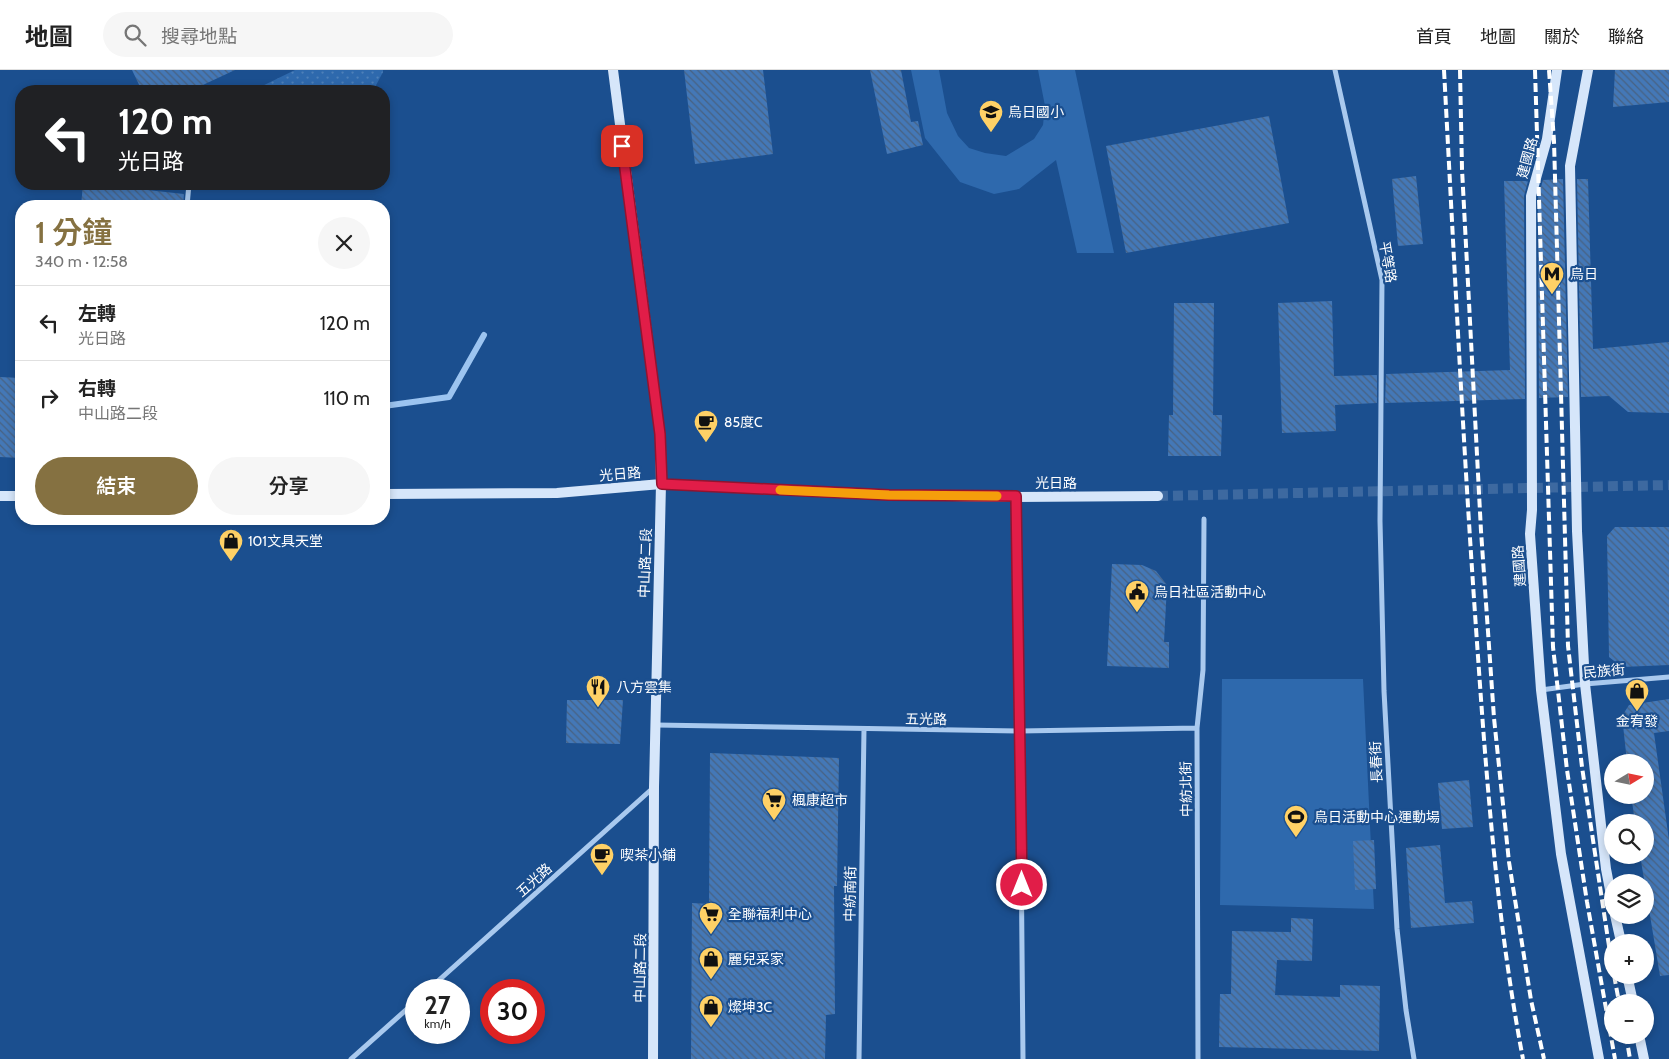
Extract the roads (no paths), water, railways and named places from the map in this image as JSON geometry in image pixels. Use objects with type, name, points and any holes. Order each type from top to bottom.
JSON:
[{"type":"main road","name":"中山路二段","points":[[613,70],[660,434],[662,484],[654,787],[653,1059]]},
{"type":"main road","name":"建國路","points":[[1557,70],[1547,140],[1531,196],[1532,510],[1530,534],[1541,690],[1561,854],[1599,1059]]},
{"type":"main road","points":[[1588,70],[1570,166],[1577,531],[1585,684],[1607,874]]},
{"type":"main road","name":"光日路","points":[[390,494],[557,493],[662,484],[889,495],[1158,496]]},
{"type":"main road","points":[[0,496],[15,496]]},
{"type":"main road","points":[[1641,1044],[1644,1059]]},
{"type":"street","name":"平等路","points":[[1335,70],[1382,280],[1380,463]]},
{"type":"street","name":"長春街","points":[[1380,463],[1383,669],[1389,806],[1397,929],[1406,1010],[1414,1059]]},
{"type":"street","points":[[1016,496],[1023,1059]]},
{"type":"street","name":"中紡北街","points":[[1198,1059],[1196,728],[1203,670],[1204,519]]},
{"type":"street","name":"民族街","points":[[1541,690],[1585,684],[1669,677]]},
{"type":"street","name":"五光路","points":[[656,725],[1020,731],[1196,728]]},
{"type":"street","name":"中紡南街","points":[[859,1059],[864,729]]},
{"type":"street","name":"五光路","points":[[440,979],[654,787]]},
{"type":"street","points":[[351,1059],[405,1011]]},
{"type":"waterway","points":[[390,405],[449,397],[484,335]]},
{"type":"tunnel","points":[[1158,496],[1669,485]]},
{"type":"railway","points":[[1444,70],[1467,488],[1484,736],[1499,898],[1523,1059]]},
{"type":"railway","points":[[1460,70],[1462,169],[1481,531],[1494,718],[1509,862],[1531,1000],[1544,1059]]},
{"type":"railway","points":[[1535,70],[1553,647],[1567,770],[1587,902],[1615,1059]]},
{"type":"railway","points":[[1549,70],[1554,141],[1568,646],[1582,767],[1607,934]]},
{"type":"railway","points":[[1616,984],[1618,994]]},
{"type":"railway","points":[[1628,1044],[1630,1059]]},
{"type":"place","name":"烏日國小","points":[[991,133]]},
{"type":"place","name":"烏日","points":[[1552,295]]},
{"type":"place","name":"85度C","points":[[706,443]]},
{"type":"place","name":"101文具天堂","points":[[231,562]]},
{"type":"place","name":"烏日社區活動中心","points":[[1137,613]]},
{"type":"place","name":"八方雲集","points":[[598,708]]},
{"type":"place","name":"金宥發","points":[[1637,712]]},
{"type":"place","name":"楓康超市","points":[[774,821]]},
{"type":"place","name":"烏日活動中心運動場","points":[[1296,838]]},
{"type":"place","name":"喫茶小鋪","points":[[602,876]]},
{"type":"place","name":"全聯福利中心","points":[[711,935]]},
{"type":"place","name":"麗兒采家","points":[[711,980]]},
{"type":"place","name":"燦坤3C","points":[[711,1028]]}]
